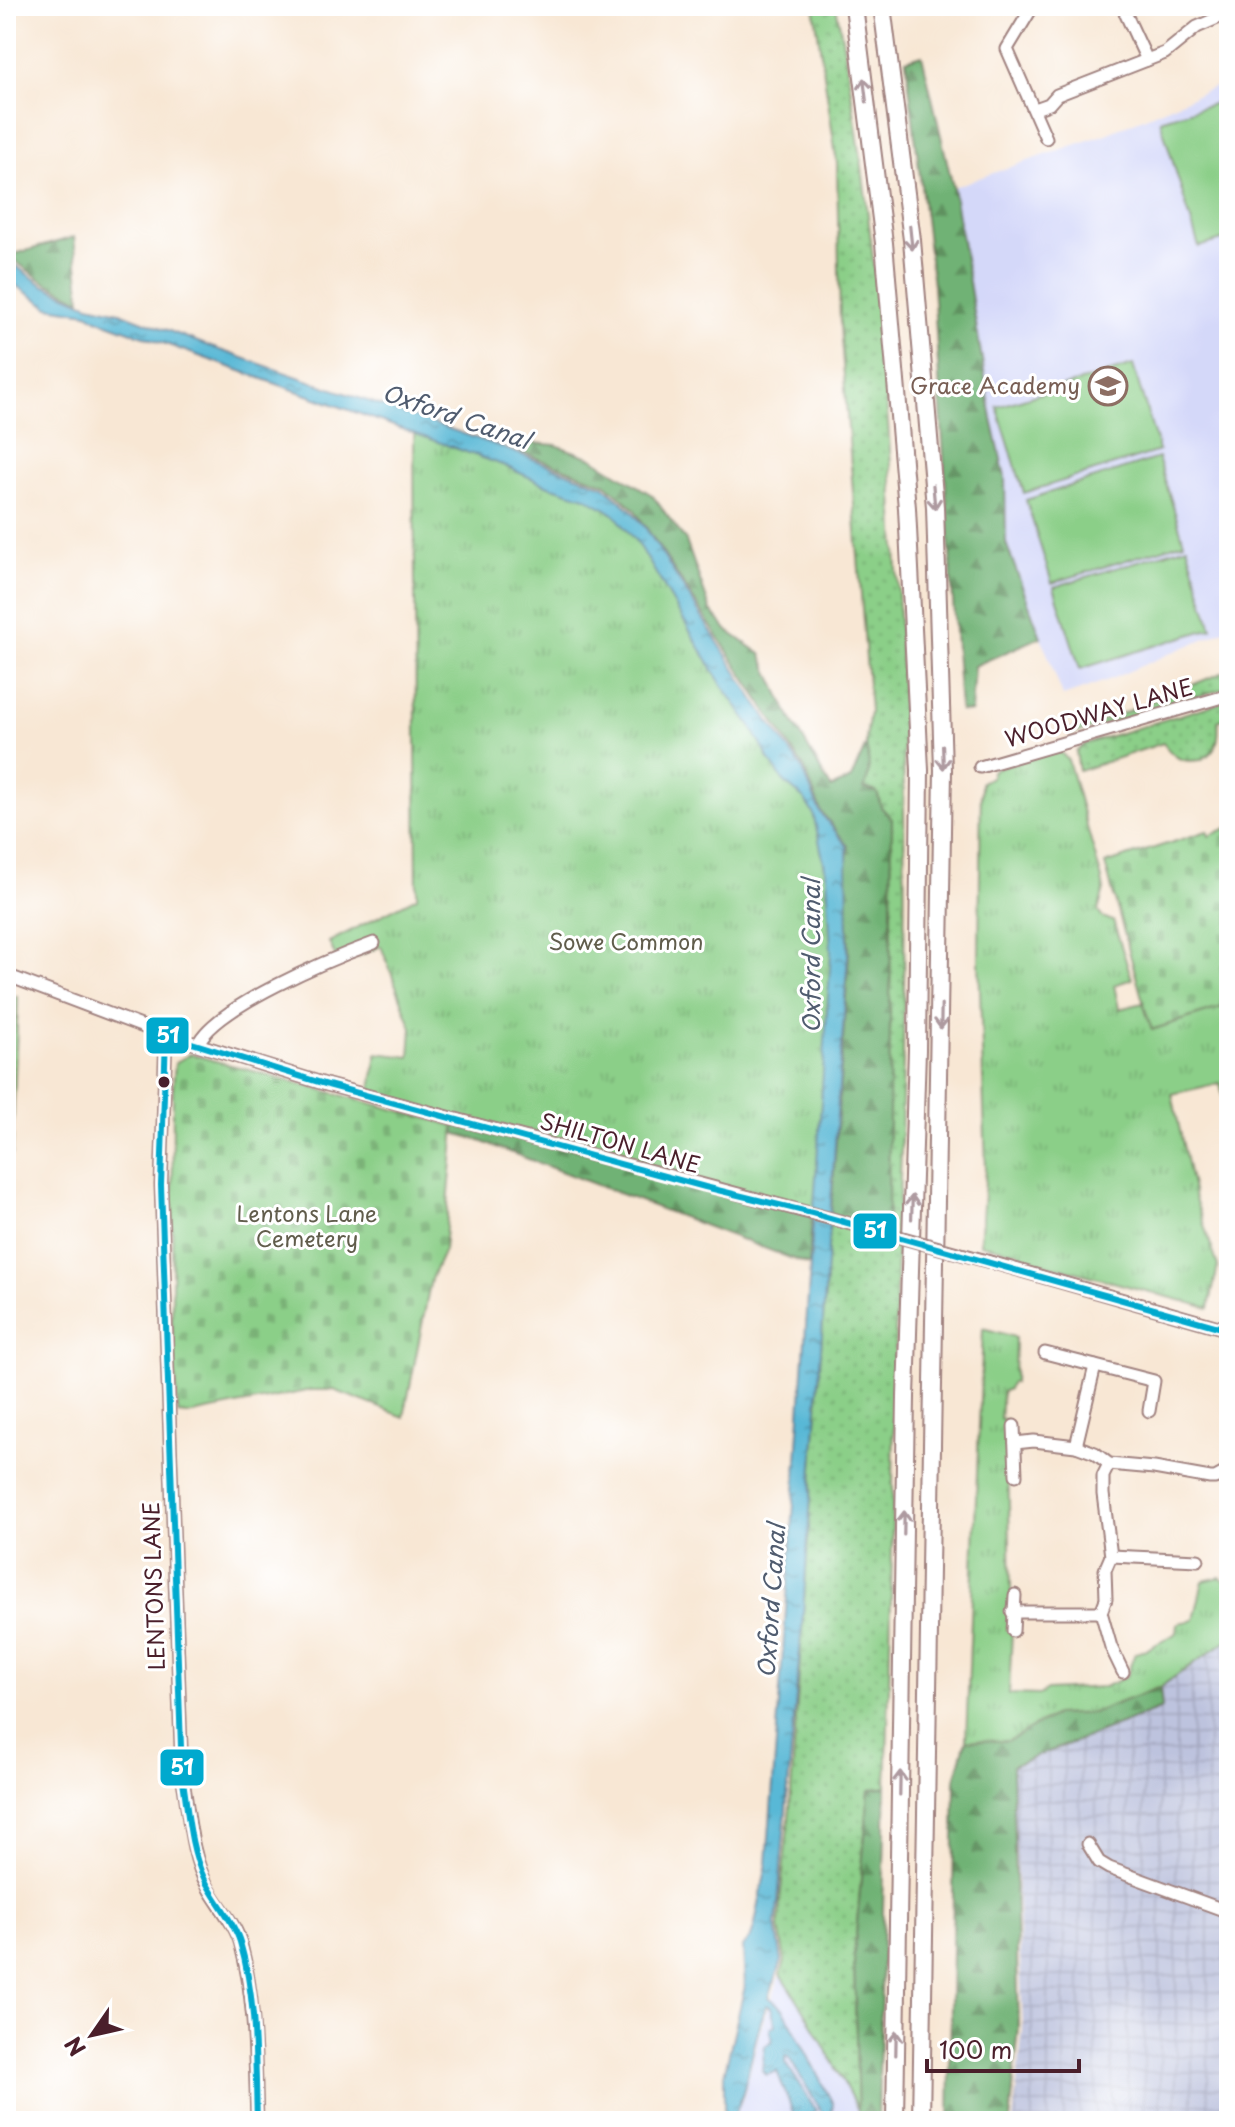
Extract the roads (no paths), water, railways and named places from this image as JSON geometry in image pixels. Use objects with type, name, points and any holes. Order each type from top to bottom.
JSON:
[{"type":"highway","points":[[854,6],[884,243],[903,461],[920,770],[895,2121]]},
{"type":"highway","points":[[882,6],[912,240],[935,507],[943,770],[921,2121]]},
{"type":"street","points":[[1033,6],[1007,49],[1046,138]]},
{"type":"street","points":[[1122,6],[1147,60]]},
{"type":"street","points":[[1035,109],[1049,104],[1057,95],[1167,52],[1199,26],[1229,13]]},
{"type":"street","name":"WOODWAY LANE","points":[[980,767],[1229,695]]},
{"type":"street","points":[[198,1044],[209,1027],[278,985],[374,943]]},
{"type":"street","name":"SHILTON LANE","points":[[6,975],[166,1035],[328,1085],[705,1187],[798,1209],[1229,1330]]},
{"type":"street","name":"LENTONS LANE","points":[[166,1035],[161,1185],[182,1775],[195,1853],[207,1886],[240,1940],[246,1965],[251,1997],[257,2121]]},
{"type":"street","points":[[1045,1353],[1154,1381],[1149,1411]]},
{"type":"street","points":[[1076,1446],[1095,1366]]},
{"type":"street","points":[[1014,1426],[1016,1475]]},
{"type":"street","points":[[1015,1443],[1034,1441],[1076,1446],[1095,1453],[1109,1464],[1215,1478],[1228,1469]]},
{"type":"street","points":[[1109,1464],[1103,1476],[1103,1494],[1111,1556],[1105,1570],[1106,1599],[1101,1612],[1111,1647],[1123,1672]]},
{"type":"street","points":[[1111,1556],[1198,1560]]},
{"type":"street","points":[[1013,1631],[1015,1595]]},
{"type":"street","points":[[1012,1612],[1101,1612]]},
{"type":"street","points":[[1088,1844],[1099,1862],[1109,1868],[1229,1912]]},
{"type":"water","points":[[6,259],[43,285],[89,305],[120,312],[604,486],[645,527],[757,704],[802,768],[820,812],[847,846],[848,954],[802,1627],[776,1925],[782,1961],[769,1997],[784,2010],[833,2104],[832,2112],[837,2121],[827,2121],[788,2056],[786,2063],[816,2111],[804,2117],[804,2121],[796,2121],[777,2071],[766,2075],[762,2070],[765,2046],[772,2041],[770,2028],[776,2025],[771,2007],[767,2005],[738,2107],[732,2121],[724,2121],[724,2074],[745,1986],[743,1947],[751,1937],[755,1924],[767,1863],[795,1490],[831,952],[827,877],[813,813],[804,799],[785,783],[770,761],[641,548],[615,515],[585,497],[546,485],[505,466],[99,320],[87,313],[49,307],[6,279]]},
{"type":"place","name":"Grace Academy","points":[[1108,386]]},
{"type":"water label","name":"Oxford Canal","points":[[456,417]]},
{"type":"water label","name":"Oxford Canal","points":[[812,956]]},
{"type":"water label","name":"Oxford Canal","points":[[772,1601]]},
{"type":"park label","name":"Sowe Common","points":[[626,942]]},
{"type":"park label","name":"Lentons Lane Cemetery","points":[[307,1226]]}]
